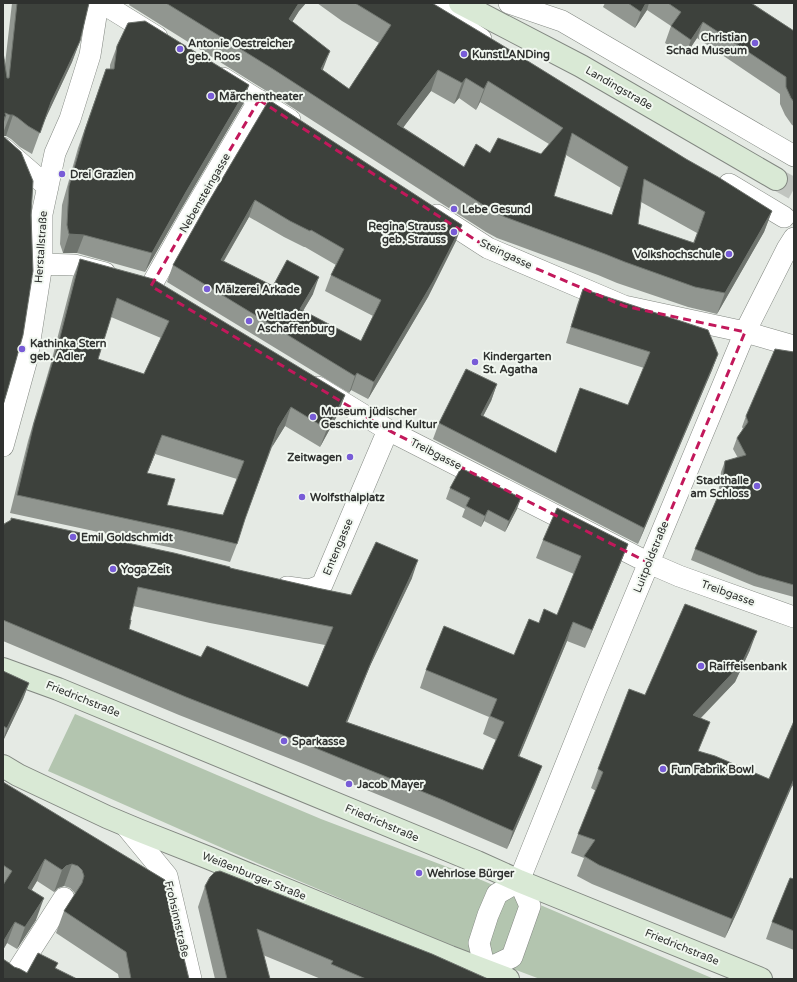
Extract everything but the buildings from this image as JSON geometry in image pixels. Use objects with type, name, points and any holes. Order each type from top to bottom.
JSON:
[{"type":"main road","name":"Landingstraße","points":[[460,3],[581,66],[776,179]]},
{"type":"main road","name":"Friedrichstraße","points":[[3,669],[65,692],[470,859],[518,881],[761,979]]},
{"type":"main road","name":"Weißenburger Straße","points":[[3,766],[18,775],[125,825],[210,858],[450,957],[508,979]]},
{"type":"street","name":"Herstallstraße","points":[[3,446],[27,359],[42,264],[42,214],[55,153],[70,119],[90,56],[98,3]]},
{"type":"street","points":[[102,3],[174,48]]},
{"type":"street","points":[[445,3],[472,33],[500,49]]},
{"type":"street","points":[[509,3],[562,21],[794,156]]},
{"type":"street","points":[[206,68],[305,130]]},
{"type":"street","name":"Nebensteingasse","points":[[42,264],[74,265],[143,285],[190,217],[259,100]]},
{"type":"street","points":[[3,148],[48,187]]},
{"type":"street","points":[[713,175],[789,215],[790,243]]},
{"type":"street","name":"Steingasse","points":[[422,206],[488,248],[624,306],[746,332],[785,343]]},
{"type":"street","name":"Luitpoldstraße","points":[[518,881],[746,332],[790,243]]},
{"type":"street","name":"Treibgasse","points":[[305,379],[388,430],[649,563],[679,576],[794,617]]},
{"type":"street","name":"Entengasse","points":[[272,586],[309,590],[322,585],[388,430]]},
{"type":"street","name":"Frohsinnstraße","points":[[125,825],[167,876],[191,979]]},
{"type":"street","points":[[518,881],[530,906],[512,957],[486,970],[479,943],[488,914],[497,894],[518,881]]},
{"type":"street","points":[[12,979],[64,898]]},
{"type":"highlighted area","points":[[259,100],[488,248],[624,306],[745,332],[649,563],[388,430],[151,286]]},
{"type":"green space","points":[[75,714],[321,819],[479,879],[714,979],[540,979],[454,947],[229,851],[48,771]]},
{"type":"tunnel","points":[[776,179],[794,189]]},
{"type":"place","name":"Christian Schad Museum","points":[[755,43]]},
{"type":"place","name":"Antonie Oestreicher geb. Roos","points":[[180,49]]},
{"type":"place","name":"KunstLANDing","points":[[464,54]]},
{"type":"place","name":"Märchentheater","points":[[211,96]]},
{"type":"place","name":"Drei Grazien","points":[[62,174]]},
{"type":"place","name":"Lebe Gesund","points":[[454,209]]},
{"type":"place","name":"Regina Strauss geb. Strauss","points":[[454,232]]},
{"type":"place","name":"Volkshochschule","points":[[729,254]]},
{"type":"place","name":"Mälzerei Arkade","points":[[207,289]]},
{"type":"place","name":"Weltladen Aschaffenburg","points":[[249,321]]},
{"type":"place","name":"Kathinka Stern geb. Adler","points":[[22,349]]},
{"type":"place","name":"Kindergarten St. Agatha","points":[[475,362]]},
{"type":"place","name":"Museum jüdischer Geschichte und Kultur","points":[[313,417]]},
{"type":"place","name":"Zeitwagen","points":[[350,457]]},
{"type":"place","name":"Stadthalle am Schloss","points":[[757,486]]},
{"type":"place","name":"Wolfsthalplatz","points":[[302,497]]},
{"type":"place","name":"Emil Goldschmidt","points":[[73,537]]},
{"type":"place","name":"Yoga Zeit","points":[[113,569]]},
{"type":"place","name":"Raiffeisenbank","points":[[701,666]]},
{"type":"place","name":"Sparkasse","points":[[284,741]]},
{"type":"place","name":"Fun Fabrik Bowl","points":[[663,769]]},
{"type":"place","name":"Jacob Mayer","points":[[349,784]]},
{"type":"place","name":"Wehrlose Bürger","points":[[419,873]]}]
